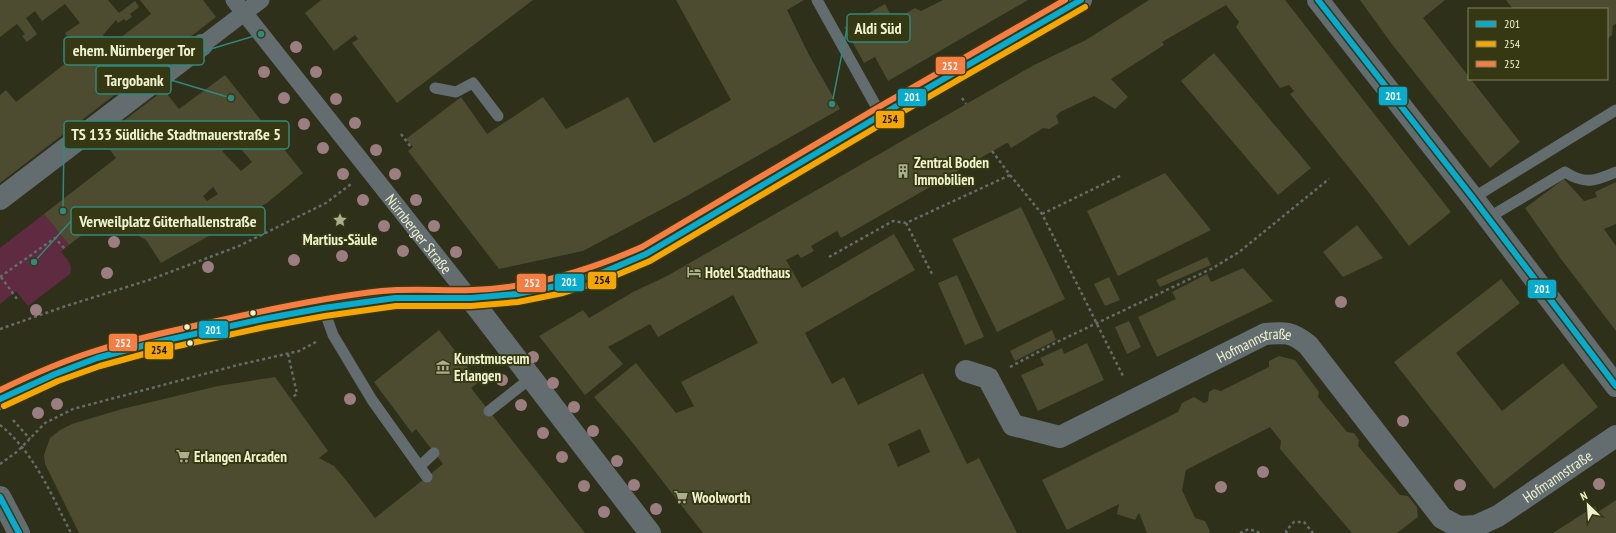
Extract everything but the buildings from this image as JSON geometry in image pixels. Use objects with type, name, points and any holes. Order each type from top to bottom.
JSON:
[{"type":"street","points":[[0,199],[202,45],[239,6],[261,0]]},
{"type":"street","points":[[0,399],[68,368],[112,354],[323,307],[409,296],[470,298],[508,295],[552,288],[590,277],[626,263],[651,251],[881,115],[1080,0]]},
{"type":"street","points":[[1318,0],[1473,198],[1616,386]]},
{"type":"street","name":"Nürnberger Straße","points":[[239,6],[470,298],[650,533]]},
{"type":"street","name":"Hofmannstraße","points":[[988,378],[1013,425],[1060,437],[1265,334],[1281,332],[1296,335],[1308,345],[1442,518],[1457,530],[1476,526],[1500,524],[1616,436]]},
{"type":"street","points":[[966,371],[988,378]]},
{"type":"street","points":[[0,497],[19,533]]},
{"type":"lane","points":[[817,0],[881,115]]},
{"type":"lane","points":[[435,88],[456,92],[473,83],[498,116]]},
{"type":"lane","points":[[1473,198],[1616,110]]},
{"type":"lane","points":[[1488,218],[1565,172],[1575,179],[1583,180],[1594,180],[1616,172]]},
{"type":"lane","points":[[323,307],[333,335],[372,400],[427,477]]},
{"type":"lane","points":[[489,411],[531,378]]},
{"type":"lane","points":[[420,466],[434,453]]},
{"type":"path","points":[[401,134],[411,147]]},
{"type":"path","points":[[992,151],[1010,176],[1042,214],[1135,400]]},
{"type":"path","points":[[0,329],[72,304],[149,280],[239,246],[326,203],[369,170]]},
{"type":"path","points":[[829,257],[893,220],[906,223],[1010,176]]},
{"type":"path","points":[[1042,214],[1120,176]]},
{"type":"path","points":[[988,378],[1057,342],[1213,268],[1239,252],[1329,179]]},
{"type":"path","points":[[906,223],[932,274]]},
{"type":"path","points":[[17,299],[0,277],[55,238],[65,249]]},
{"type":"path","points":[[0,464],[10,458],[45,423],[74,409],[238,365],[299,351],[317,341]]},
{"type":"path","points":[[288,354],[297,394],[291,398]]},
{"type":"path","points":[[0,425],[8,431],[35,465],[71,533]]},
{"type":"path","points":[[1287,533],[1286,531],[1294,522],[1304,522],[1313,533]]},
{"type":"path","points":[[1240,533],[1249,529],[1260,533]]},
{"type":"shaded area","points":[[44,214],[69,245],[61,252],[70,264],[70,274],[28,306],[16,291],[0,304],[0,248]]},
{"type":"transit line","name":"252","points":[[0,390],[71,359],[95,351],[158,334],[262,311],[362,293],[382,291],[472,290],[516,286],[559,277],[601,264],[642,247],[877,108],[1065,0]]},
{"type":"transit line","name":"201","points":[[0,399],[55,374],[97,358],[153,343],[263,319],[323,308],[395,298],[471,298],[517,294],[561,285],[604,272],[646,254],[881,115],[1081,0]]},
{"type":"transit line","name":"201","points":[[1318,0],[1473,198],[1616,386]]},
{"type":"transit line","name":"254","points":[[4,406],[58,381],[100,366],[155,351],[265,327],[325,316],[396,306],[471,306],[518,302],[563,293],[607,279],[650,261],[885,122],[1085,7]]},
{"type":"transit line","name":"201","points":[[0,497],[19,533]]},
{"type":"place","name":"ehem. Nürnberger Tor","points":[[261,34]]},
{"type":"place","name":"Targobank","points":[[231,98]]},
{"type":"place","name":"Aldi Süd","points":[[832,104]]},
{"type":"place","name":"Zentral Boden Immobilien","points":[[903,171]]},
{"type":"place","name":"TS 133 Südliche Stadtmauerstraße 5","points":[[63,211]]},
{"type":"place","name":"Martius-Säule","points":[[340,220]]},
{"type":"place","name":"Verweilplatz Güterhallenstraße","points":[[34,262]]},
{"type":"place","name":"Hotel Stadthaus","points":[[694,272]]},
{"type":"place","name":"Kunstmuseum Erlangen","points":[[443,367]]},
{"type":"place","name":"Erlangen Arcaden","points":[[183,456]]},
{"type":"place","name":"Woolworth","points":[[681,497]]}]
